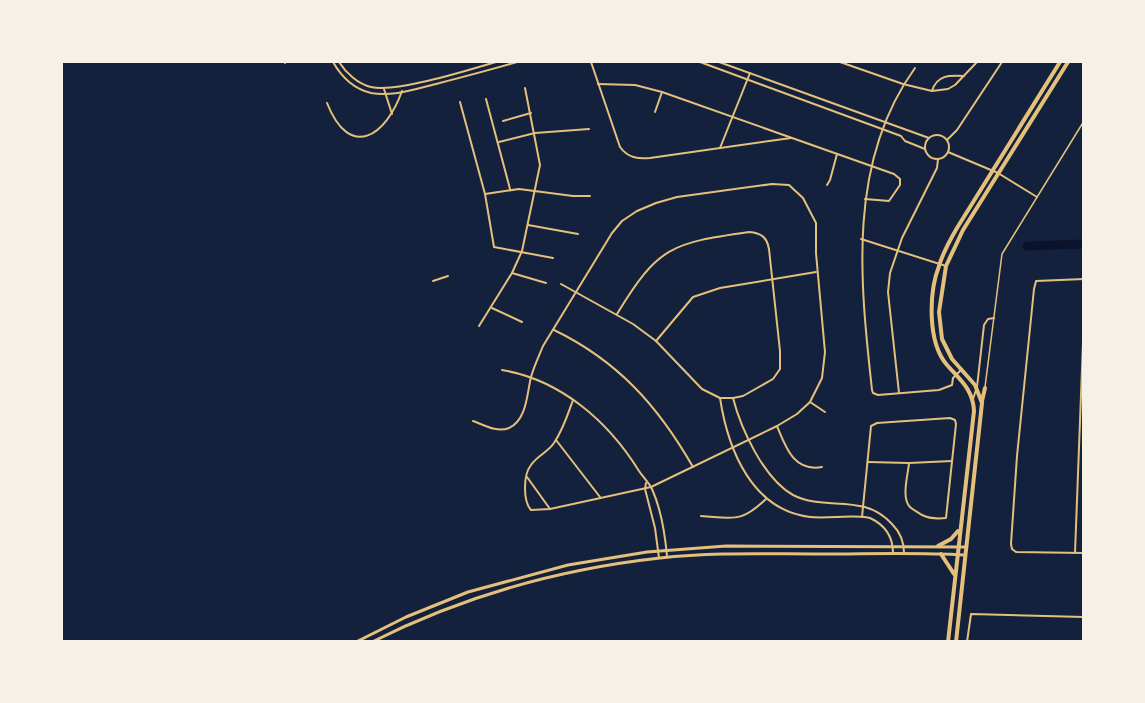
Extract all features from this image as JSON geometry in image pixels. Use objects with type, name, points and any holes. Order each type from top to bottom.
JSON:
[{"type":"main road","points":[[948,642],[974,411],[969,389],[939,353],[935,341],[932,300],[945,248],[1060,62]]},
{"type":"main road","points":[[981,411],[977,387],[946,350],[939,320],[939,302],[946,266],[963,230],[1068,62]]},
{"type":"main road","points":[[956,642],[964,555],[985,388]]},
{"type":"main road","points":[[938,546],[951,539],[960,528]]},
{"type":"main road","points":[[942,554],[955,576]]},
{"type":"street","points":[[333,62],[339,73],[358,88],[370,93],[385,94],[402,92],[517,62]]},
{"type":"street","points":[[339,62],[344,70],[356,80],[373,88],[384,89],[496,62]]},
{"type":"street","points":[[591,62],[620,147],[630,156],[638,159],[650,158],[792,138]]},
{"type":"street","points":[[700,62],[901,136],[905,141],[925,149],[931,158],[944,157],[949,146],[947,140],[937,135],[929,138],[925,149]]},
{"type":"street","points":[[711,66],[712,62]]},
{"type":"street","points":[[719,62],[929,138]]},
{"type":"street","points":[[840,62],[932,92],[948,89],[977,62]]},
{"type":"street","points":[[947,140],[957,130],[1002,62]]},
{"type":"street","points":[[915,68],[903,84],[884,123],[871,166],[865,199],[861,239],[862,277],[872,390],[875,394],[945,389],[952,385],[953,378],[962,369]]},
{"type":"street","points":[[720,148],[750,73]]},
{"type":"street","points":[[932,92],[934,84],[939,79],[951,75],[964,76]]},
{"type":"street","points":[[598,84],[635,85],[662,92],[900,178],[901,182],[894,197],[889,201],[865,199]]},
{"type":"street","points":[[327,103],[332,116],[342,129],[359,137],[370,135],[383,127],[392,114],[402,92],[402,86]]},
{"type":"street","points":[[479,326],[512,273],[522,251],[540,165],[525,88]]},
{"type":"street","points":[[384,89],[392,114]]},
{"type":"street","points":[[655,112],[662,92]]},
{"type":"street","points":[[486,99],[510,189]]},
{"type":"street","points":[[460,102],[485,194],[494,247],[552,258]]},
{"type":"street","points":[[503,121],[531,114]]},
{"type":"street","points":[[499,142],[535,133],[589,129]]},
{"type":"street","points":[[948,152],[998,173],[1037,196]]},
{"type":"street","points":[[827,185],[837,154]]},
{"type":"street","points":[[899,393],[888,292],[890,273],[897,250],[937,168],[938,159]]},
{"type":"street","points":[[473,421],[497,429],[508,428],[518,422],[524,409],[531,376],[543,346],[612,233],[622,221],[637,211],[677,197],[772,184],[789,185],[803,198],[813,216],[817,232],[816,253],[825,364],[822,378],[810,402],[797,414],[651,487],[535,511],[528,507],[526,497],[530,466],[544,455],[556,440],[573,400]]},
{"type":"street","points":[[485,194],[510,189],[534,189],[573,196],[590,196]]},
{"type":"street","points":[[528,225],[578,234]]},
{"type":"street","points":[[561,284],[617,314],[656,341],[702,389],[720,398],[742,396],[773,379],[780,369],[769,249],[768,242],[763,235],[749,232],[691,241],[669,250],[642,274],[617,314]]},
{"type":"street","points":[[861,239],[946,266]]},
{"type":"street","points":[[656,341],[693,297],[720,288],[818,271]]},
{"type":"street","points":[[512,273],[546,283]]},
{"type":"street","points":[[433,281],[448,276]]},
{"type":"street","points":[[1083,279],[1036,281],[1017,456],[1011,544],[1012,549],[1016,552],[1083,553]]},
{"type":"street","points":[[491,308],[522,322]]},
{"type":"street","points":[[1075,553],[1083,316]]},
{"type":"street","points":[[973,399],[977,387],[984,325],[988,319],[994,318]]},
{"type":"street","points":[[554,330],[591,350],[618,370],[640,391],[664,421],[693,466]]},
{"type":"street","points":[[502,370],[531,376],[573,400],[594,416],[612,435],[651,487],[661,518],[667,558]]},
{"type":"street","points":[[973,399],[980,395]]},
{"type":"street","points":[[720,398],[733,447],[748,478],[766,499],[786,511],[810,517],[862,516],[877,521],[888,532],[893,553]]},
{"type":"street","points":[[733,398],[749,439],[771,476],[793,495],[807,499],[863,505],[874,509],[889,520],[899,532],[904,554]]},
{"type":"street","points":[[810,402],[825,412]]},
{"type":"street","points":[[862,516],[871,426],[950,418],[955,420],[956,424],[946,518],[928,518],[907,503],[909,463]]},
{"type":"street","points":[[777,426],[791,456],[797,463],[804,467],[822,466]]},
{"type":"street","points":[[556,440],[600,497]]},
{"type":"street","points":[[868,462],[952,461]]},
{"type":"street","points":[[527,476],[550,509]]},
{"type":"street","points":[[646,483],[645,489],[659,558]]},
{"type":"street","points":[[701,516],[735,519],[750,514],[766,499]]},
{"type":"street","points":[[356,642],[415,613],[477,589],[568,565],[658,550],[726,546],[966,547]]},
{"type":"street","points":[[372,642],[444,609],[497,591],[570,574],[659,558],[726,554],[964,555]]},
{"type":"street","points":[[967,642],[971,614],[1083,617]]},
{"type":"lane","points":[[980,395],[985,388],[1002,254],[1083,121]]},
{"type":"waterway","points":[[1027,246],[1084,244]]}]
